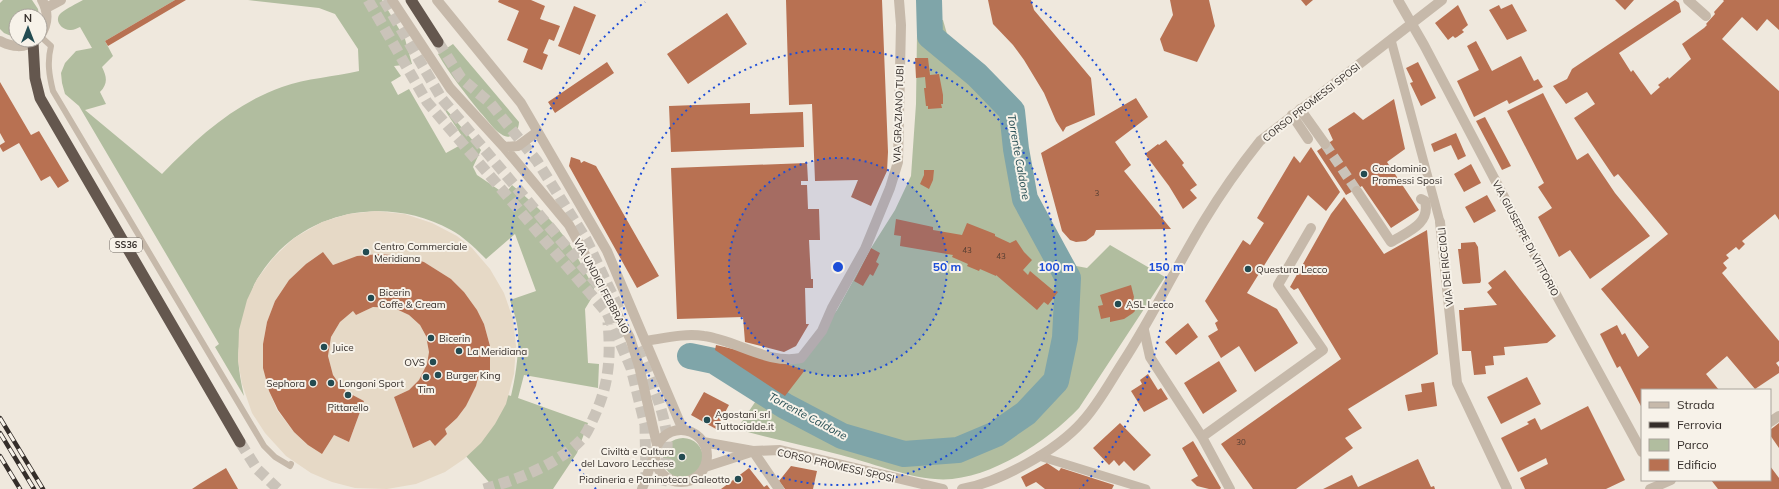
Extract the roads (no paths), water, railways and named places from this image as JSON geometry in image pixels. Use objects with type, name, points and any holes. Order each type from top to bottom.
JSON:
[{"type":"highway","points":[[411,0],[438,42]]},
{"type":"highway","name":"SS36","points":[[37,48],[35,78],[40,98],[240,442]]},
{"type":"street","points":[[44,4],[61,0]]},
{"type":"street","name":"VIA UNDICI FEBBRAIO","points":[[392,0],[450,88],[504,147],[569,225],[630,338],[639,366],[656,450]]},
{"type":"street","name":"VIA UNDICI FEBBRAIO","points":[[438,0],[521,103],[607,251],[683,430]]},
{"type":"street","name":"VIA GRAZIANO TUBI","points":[[646,341],[684,335],[705,336],[782,360],[794,360],[801,358],[822,331],[832,308],[865,249],[890,188],[898,162],[901,25],[898,0]]},
{"type":"street","name":"VIA GIUSEPPE DI VITTORIO","points":[[1398,0],[1424,45],[1533,252],[1641,450]]},
{"type":"street","name":"CORSO PROMESSI SPOSI","points":[[962,489],[975,488],[993,481],[1039,456],[1067,436],[1082,422],[1144,330],[1204,221],[1243,163],[1260,141],[1442,0]]},
{"type":"street","points":[[1688,0],[1706,16]]},
{"type":"street","name":"VIA DEI RICCIOLI","points":[[1391,40],[1440,222],[1456,383],[1507,489]]},
{"type":"street","points":[[1300,109],[1325,144]]},
{"type":"street","points":[[1292,115],[1308,139]]},
{"type":"street","points":[[504,147],[518,146],[537,132]]},
{"type":"street","points":[[1357,191],[1390,242],[1422,223],[1427,208],[1425,201],[1421,199]]},
{"type":"street","points":[[1202,437],[1323,350],[1278,285],[1311,228]]},
{"type":"street","points":[[1144,330],[1150,357],[1202,437],[1230,489]]},
{"type":"street","points":[[642,489],[656,450],[667,434],[683,430],[697,435],[707,449],[708,458],[706,467],[698,477],[683,486],[665,477],[659,470],[656,463],[656,450]]},
{"type":"street","name":"CORSO PROMESSI SPOSI","points":[[703,442],[753,451],[780,450],[942,489]]},
{"type":"street","points":[[753,451],[779,489]]},
{"type":"street","name":"CORSO PROMESSI SPOSI","points":[[706,467],[753,451]]},
{"type":"street","points":[[1039,456],[1146,489]]},
{"type":"street","points":[[1650,489],[1660,485]]},
{"type":"lane","points":[[48,44],[51,46],[48,63],[53,91],[264,446],[284,463],[290,466],[291,464]]},
{"type":"waterway","name":"Torrente Caldone","points":[[690,356],[714,361],[785,406],[842,436],[904,454],[958,450],[996,434],[1026,413],[1056,381],[1065,338],[1068,278],[1025,199],[1016,149],[1012,111],[977,75],[930,36],[929,0]]},
{"type":"tunnel","points":[[368,0],[427,102],[607,313],[631,368],[645,425],[646,478]]},
{"type":"tunnel","points":[[384,0],[442,99],[600,287]]},
{"type":"tunnel","points":[[438,42],[461,78],[491,104],[537,161],[586,239],[620,311]]},
{"type":"tunnel","points":[[1325,144],[1357,191]]},
{"type":"tunnel","points":[[484,489],[522,476],[548,464],[571,449],[583,438],[598,407],[606,383],[609,360],[608,322]]},
{"type":"tunnel","points":[[637,348],[656,393],[666,430],[667,453],[660,489]]},
{"type":"tunnel","points":[[240,442],[257,469],[278,489]]},
{"type":"railway","points":[[0,418],[43,489]]},
{"type":"railway","points":[[0,433],[34,489]]},
{"type":"railway","points":[[0,456],[20,489]]},
{"type":"place","name":"Condominio Promessi Sposi","points":[[1364,174]]},
{"type":"place","name":"Centro Commerciale Meridiana","points":[[366,252]]},
{"type":"place","name":"Questura Lecco","points":[[1248,269]]},
{"type":"place","name":"Bicerin Coffe & Cream","points":[[371,298]]},
{"type":"place","name":"ASL Lecco","points":[[1118,304]]},
{"type":"place","name":"Bicerin","points":[[431,338]]},
{"type":"place","name":"Juice","points":[[324,347]]},
{"type":"place","name":"La Meridiana","points":[[459,351]]},
{"type":"place","name":"OVS","points":[[433,362]]},
{"type":"place","name":"Burger King","points":[[438,375]]},
{"type":"place","name":"Tim","points":[[426,377]]},
{"type":"place","name":"Sephora","points":[[313,383]]},
{"type":"place","name":"Longoni Sport","points":[[331,383]]},
{"type":"place","name":"Pittarello","points":[[348,395]]},
{"type":"place","name":"Agostani srl Tuttocialde.it","points":[[707,420]]},
{"type":"place","name":"Civiltà e Cultura del Lavoro Lecchese","points":[[682,457]]},
{"type":"place","name":"Piadineria e Paninoteca Galeotto","points":[[738,479]]}]
